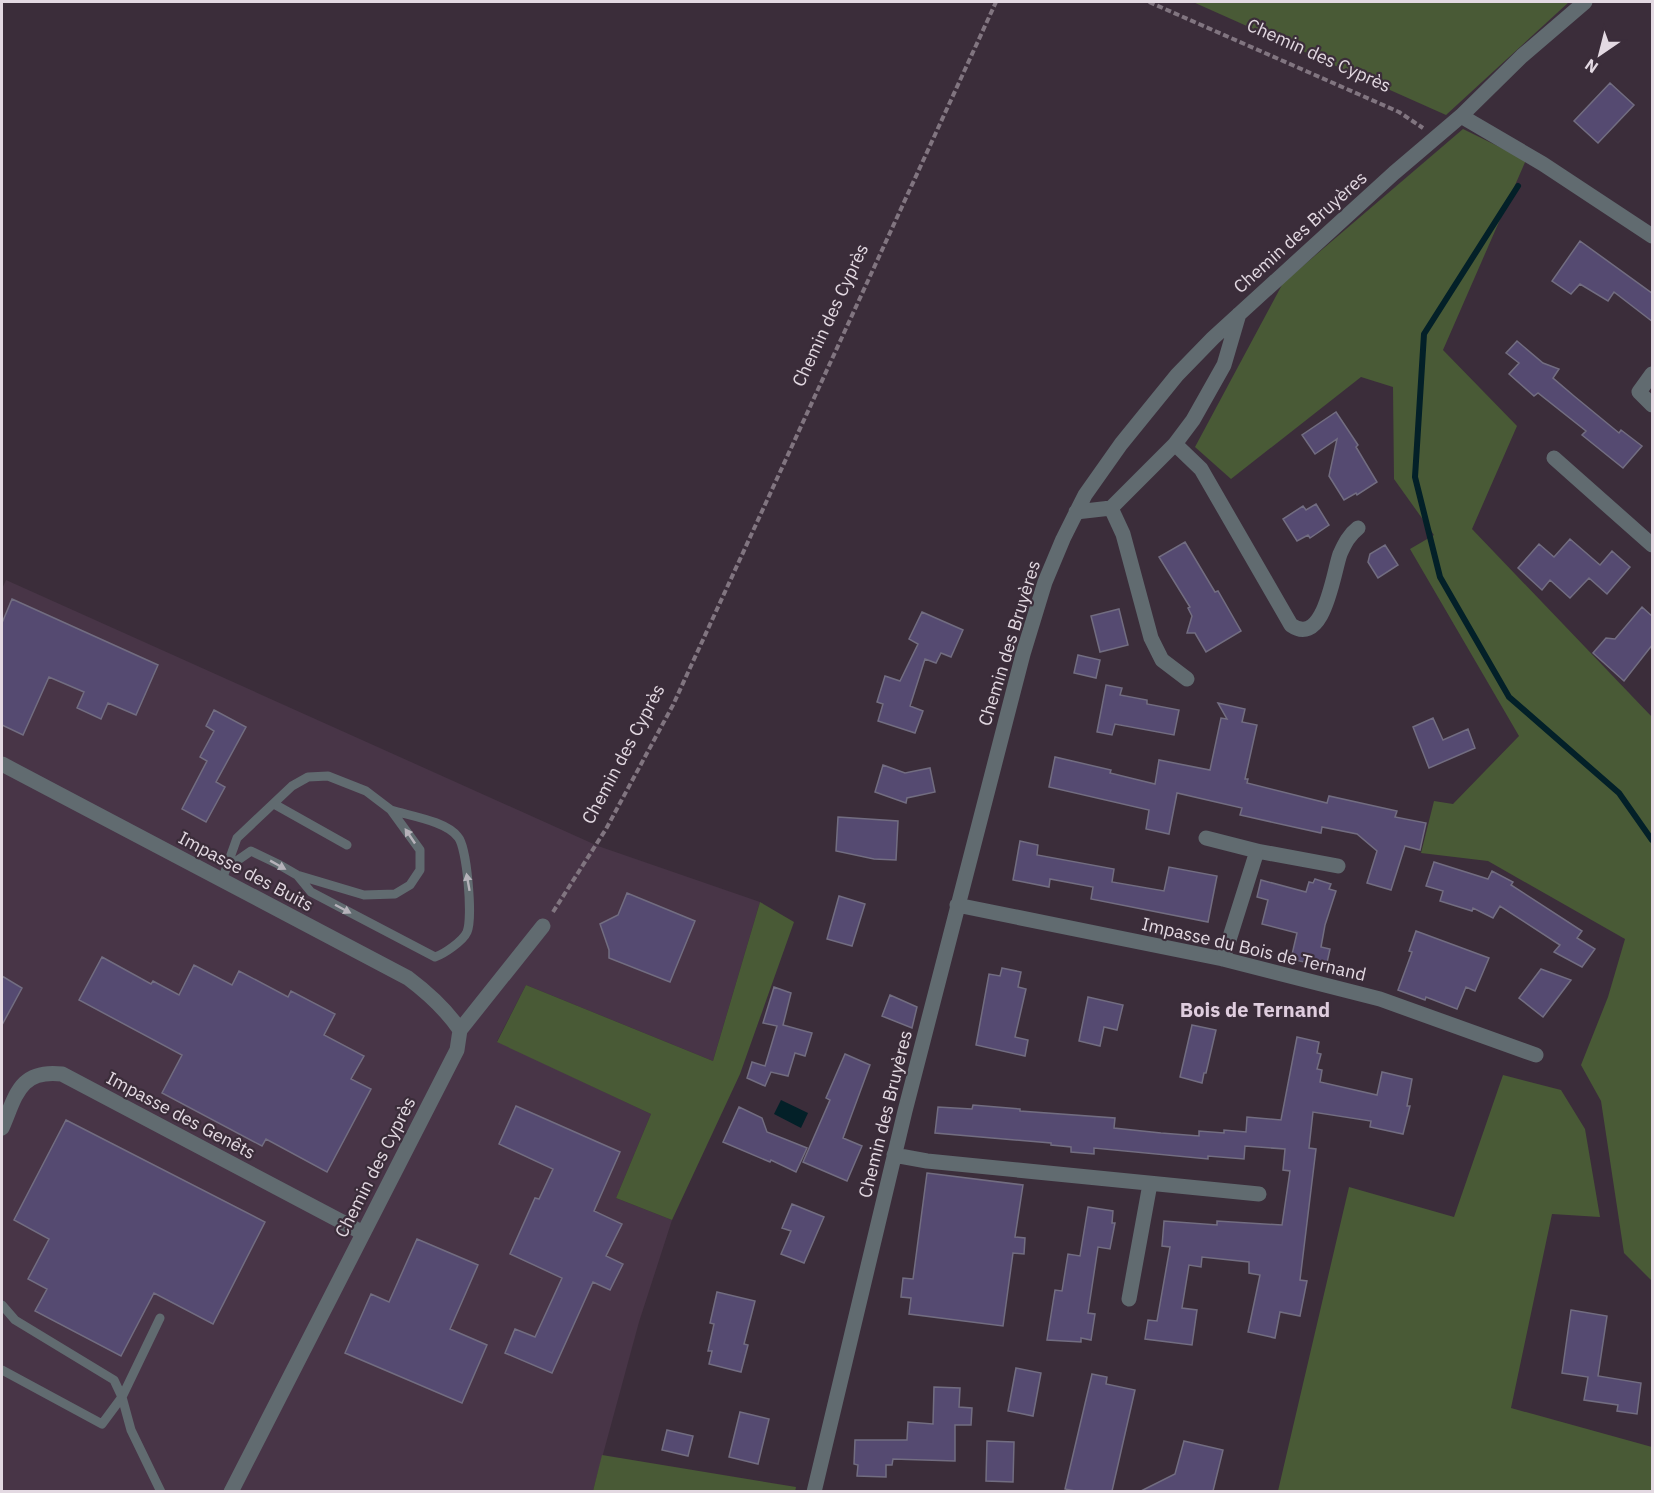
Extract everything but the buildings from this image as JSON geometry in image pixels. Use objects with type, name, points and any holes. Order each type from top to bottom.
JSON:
[{"type":"street","name":"Chemin des Bruyères","points":[[814,1491],[894,1155],[1023,654],[1045,582],[1063,538],[1085,495],[1177,375],[1239,314],[1461,116],[1522,56],[1585,2]]},
{"type":"street","points":[[1461,116],[1543,164],[1653,236]]},
{"type":"street","points":[[1076,513],[1111,508],[1175,444],[1193,420],[1224,365],[1239,314]]},
{"type":"street","points":[[1653,374],[1639,392],[1653,405]]},
{"type":"street","points":[[1175,444],[1201,469],[1291,625],[1297,630],[1305,631],[1311,628],[1322,614],[1340,555],[1349,536],[1358,528]]},
{"type":"street","points":[[1554,458],[1653,545]]},
{"type":"street","points":[[1111,508],[1123,534],[1151,638],[1162,660],[1186,679]]},
{"type":"street","name":"Impasse des Buits","points":[[2,764],[225,873],[408,978],[430,994],[450,1015],[460,1030]]},
{"type":"street","points":[[1206,838],[1257,851],[1338,866]]},
{"type":"street","points":[[1223,959],[1257,851]]},
{"type":"street","name":"Impasse du Bois de Ternand","points":[[957,905],[1223,959],[1380,999],[1536,1055]]},
{"type":"street","name":"Chemin des Cyprès","points":[[231,1491],[457,1050],[460,1030],[543,926]]},
{"type":"street","name":"Impasse des Genêts","points":[[2,1128],[16,1095],[27,1080],[44,1072],[62,1074],[363,1233]]},
{"type":"street","points":[[894,1155],[927,1161],[1259,1194]]},
{"type":"street","points":[[1129,1299],[1150,1184]]},
{"type":"lane","points":[[328,776],[366,791],[391,810],[420,850],[420,870],[410,885],[396,894],[364,895],[297,875],[251,851],[225,873],[237,838],[292,786],[308,777],[328,776]]},
{"type":"lane","points":[[274,804],[347,845]]},
{"type":"lane","points":[[297,875],[311,892],[435,957],[446,953],[467,932],[470,896],[460,838],[448,827],[391,810]]},
{"type":"lane","points":[[2,1305],[15,1320],[114,1380],[122,1397],[131,1430],[162,1491]]},
{"type":"lane","points":[[2,1370],[102,1425],[122,1397],[160,1318]]},
{"type":"path","name":"Chemin des Cyprès","points":[[543,926],[606,829],[673,705],[996,2]]},
{"type":"path","name":"Chemin des Cyprès","points":[[1149,2],[1400,112],[1436,137]]},
{"type":"shaded area","points":[[6,580],[598,846],[760,902],[713,1061],[526,985],[497,1041],[651,1114],[616,1198],[672,1220],[639,1322],[593,1491],[2,1491],[2,589]]},
{"type":"green space","points":[[1193,2],[1569,2],[1446,115]]},
{"type":"green space","points":[[1463,129],[1526,160],[1443,350],[1517,426],[1472,529],[1652,717],[1652,1281],[1624,1253],[1601,1101],[1581,1065],[1608,997],[1625,939],[1488,861],[1421,853],[1434,801],[1453,804],[1519,736],[1410,549],[1434,535],[1394,479],[1393,387],[1361,377],[1231,479],[1195,447],[1283,283]]},
{"type":"green space","points":[[760,902],[794,922],[740,1074],[672,1220],[616,1198],[651,1114],[497,1042],[526,985],[713,1061]]},
{"type":"green space","points":[[1503,1075],[1561,1090],[1585,1129],[1600,1217],[1552,1214],[1511,1408],[1652,1447],[1652,1491],[1278,1491],[1349,1187],[1454,1217]]},
{"type":"green space","points":[[602,1455],[796,1487],[795,1492],[593,1491]]},
{"type":"water","points":[[781,1100],[808,1113],[801,1128],[774,1114]]},
{"type":"waterway","points":[[1518,186],[1424,334],[1415,477],[1440,577],[1509,697],[1619,793],[1652,840]]},
{"type":"district","name":"Bois de Ternand","points":[[1255,1009]]}]
